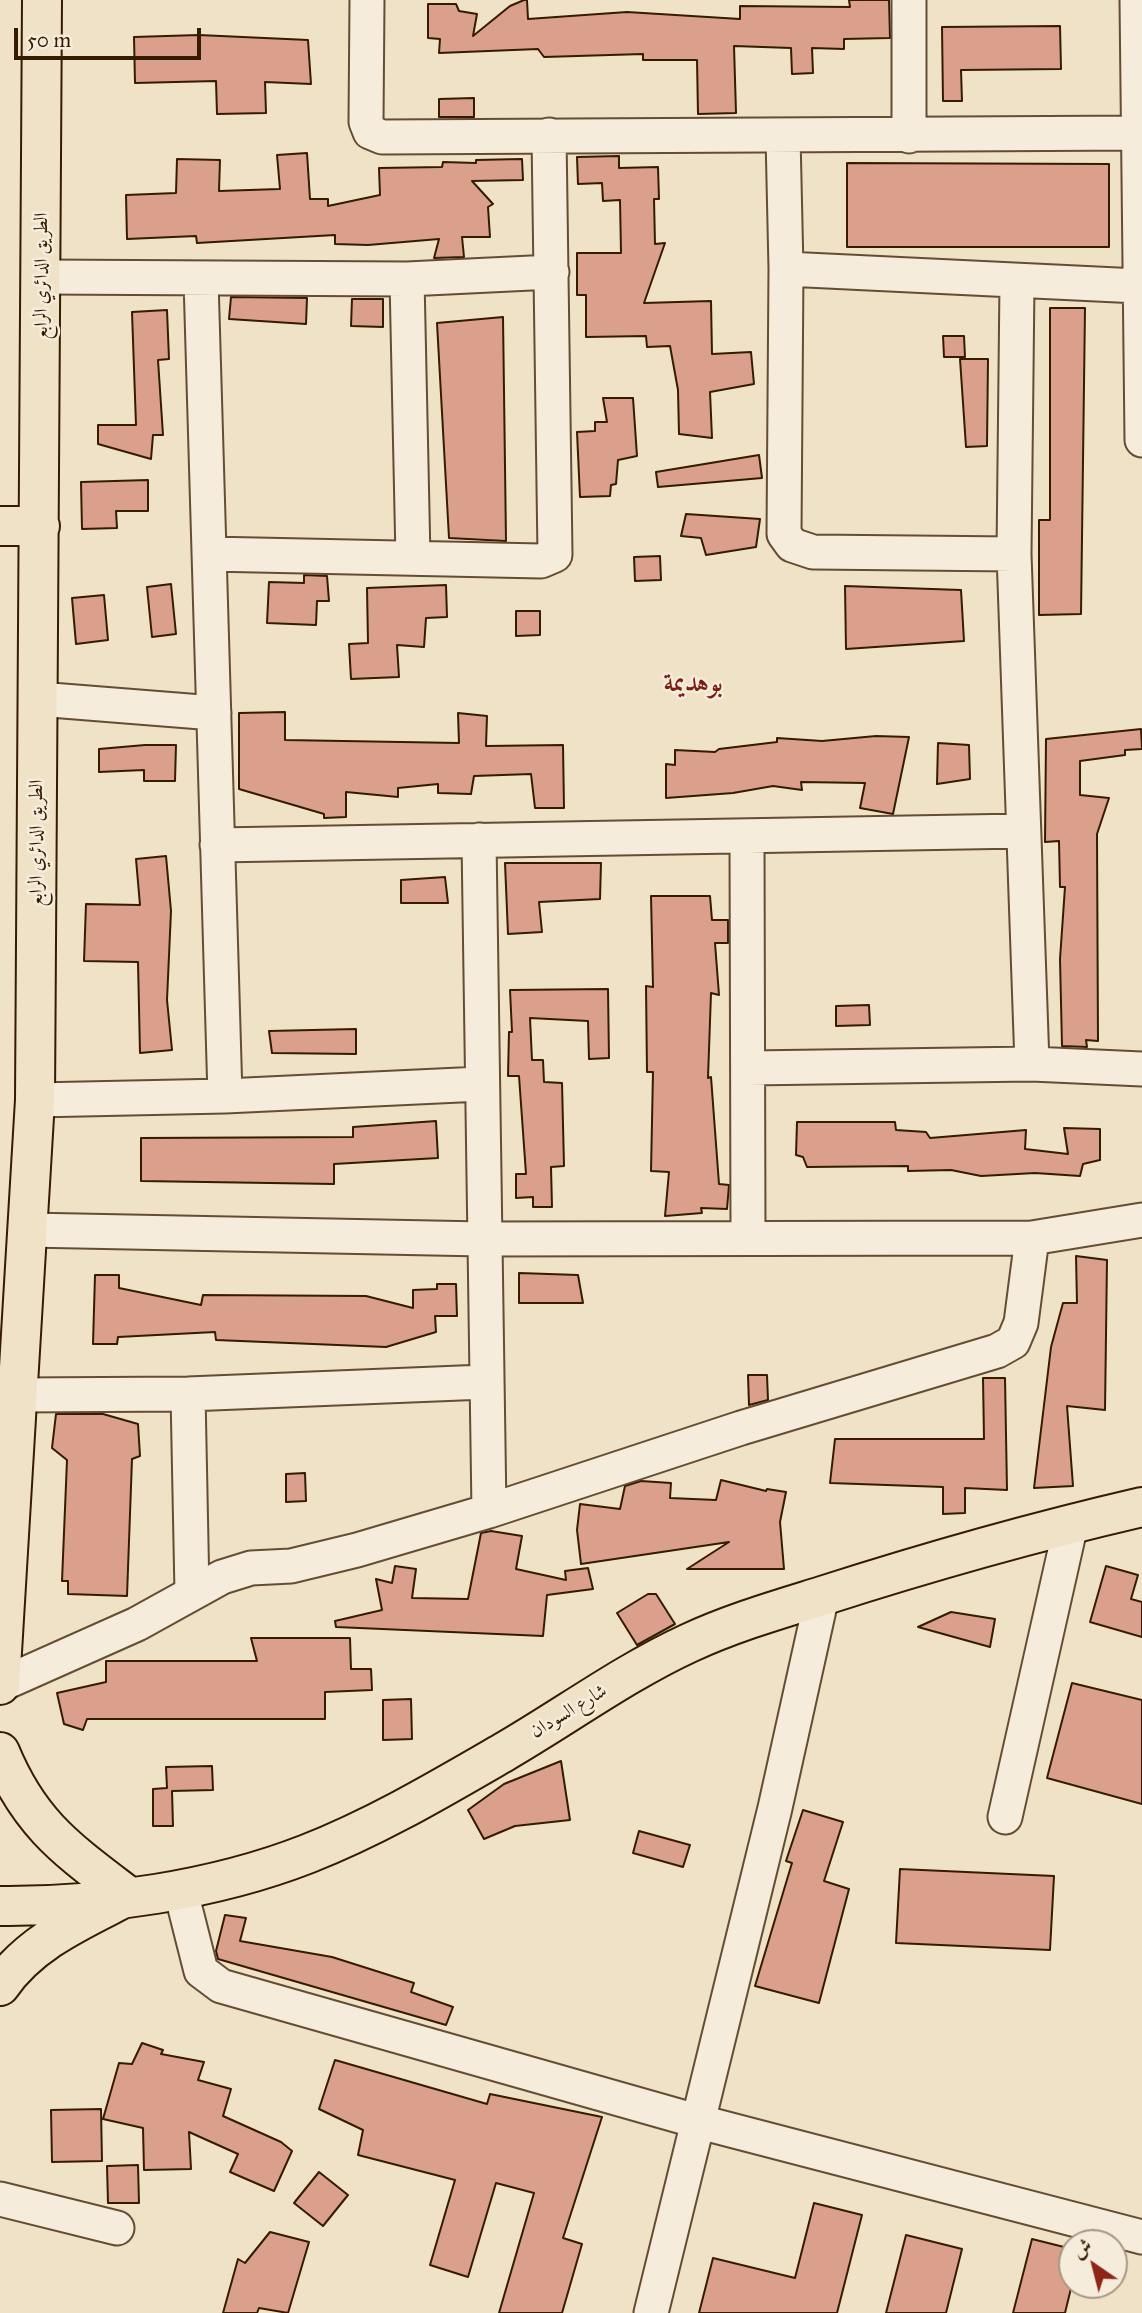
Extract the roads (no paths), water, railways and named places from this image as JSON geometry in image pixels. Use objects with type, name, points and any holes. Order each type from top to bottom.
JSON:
[{"type":"main road","name":"الطريق الدائري الرابع","points":[[0,1685],[35,1100],[42,0]]},
{"type":"main road","points":[[0,526],[40,526]]},
{"type":"main road","name":"شارع السودان","points":[[0,1906],[84,1904],[180,1888],[266,1868],[329,1844],[406,1807],[644,1666],[691,1643],[769,1612],[990,1544],[1142,1507]]},
{"type":"main road","points":[[0,1752],[30,1811],[54,1839],[128,1896],[71,1924],[38,1947],[0,1986]]},
{"type":"street","points":[[367,0],[366,122],[370,132],[382,137],[1141,133]]},
{"type":"street","points":[[909,0],[909,136]]},
{"type":"street","points":[[1137,0],[1141,133],[1138,286],[1142,440]]},
{"type":"street","points":[[209,554],[541,561],[555,555],[549,135]]},
{"type":"street","points":[[783,136],[786,269],[784,534],[792,545],[813,552],[1014,554]]},
{"type":"street","points":[[786,269],[1138,286]]},
{"type":"street","points":[[42,277],[201,280],[407,279],[552,272]]},
{"type":"street","points":[[407,279],[413,558]]},
{"type":"street","points":[[201,280],[225,1096]]},
{"type":"street","points":[[1017,282],[1014,554],[1032,1064]]},
{"type":"street","points":[[38,699],[214,713]]},
{"type":"street","points":[[217,845],[747,838],[1022,831]]},
{"type":"street","points":[[747,838],[748,1237]]},
{"type":"street","points":[[479,840],[489,1511]]},
{"type":"street","points":[[749,1068],[1032,1064],[1142,1069]]},
{"type":"street","points":[[35,1100],[225,1096],[481,1084]]},
{"type":"street","points":[[28,1230],[483,1239],[1032,1238],[1142,1220]]},
{"type":"street","points":[[0,1685],[137,1624],[222,1577],[251,1568],[304,1563],[489,1511],[741,1428],[997,1351],[1013,1342],[1021,1323],[1032,1238]]},
{"type":"street","points":[[17,1395],[188,1394],[485,1382]]},
{"type":"street","points":[[188,1394],[192,1593]]},
{"type":"street","points":[[1005,1817],[1071,1524]]},
{"type":"street","points":[[651,2313],[699,2122],[822,1596]]},
{"type":"street","points":[[180,1888],[201,1971],[221,1986],[699,2122],[1142,2237]]},
{"type":"street","points":[[0,2199],[117,2228]]},
{"type":"district","name":"بوهديمة","points":[[693,685]]}]
